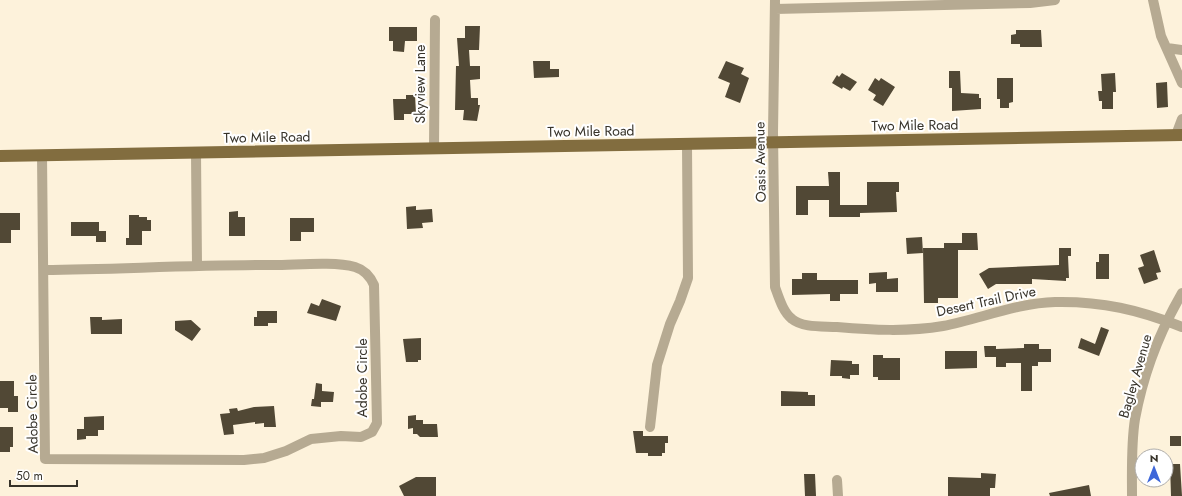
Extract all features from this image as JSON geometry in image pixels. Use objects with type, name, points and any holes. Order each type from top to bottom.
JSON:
[{"type":"main road","name":"Two Mile Road","points":[[0,156],[1179,135]]},
{"type":"street","points":[[775,4],[1030,3],[1054,0]]},
{"type":"street","points":[[1153,0],[1156,19],[1182,83]]},
{"type":"street","name":"Oasis Avenue","points":[[775,4],[775,288],[782,306],[792,319]]},
{"type":"street","name":"Skyview Lane","points":[[434,149],[435,20]]},
{"type":"street","points":[[1167,48],[1182,50]]},
{"type":"street","points":[[1179,135],[1182,119]]},
{"type":"street","points":[[650,426],[658,365],[668,331],[688,278],[687,144]]},
{"type":"street","points":[[196,153],[197,266]]},
{"type":"street","name":"Adobe Circle","points":[[42,155],[45,460],[244,460],[264,458],[286,452],[311,439],[341,436],[360,437],[372,432],[377,423],[375,297],[374,285],[366,272],[355,267],[342,265],[197,266],[44,270]]},
{"type":"street","name":"Bagley Avenue","points":[[1132,496],[1132,462],[1135,419],[1148,370],[1166,320],[1182,293]]},
{"type":"street","name":"Desert Trail Drive","points":[[792,319],[810,325],[901,330],[942,326],[1022,306],[1054,302],[1101,303],[1133,310],[1166,320],[1182,327]]},
{"type":"street","points":[[837,480],[838,496]]},
{"type":"building","points":[[465,26],[480,26],[479,50],[469,50],[470,66],[480,66],[480,79],[470,80],[471,98],[478,98],[478,105],[480,105],[477,121],[463,120],[464,110],[455,110],[456,66],[459,66],[457,38],[465,38]]},
{"type":"building","points":[[389,27],[417,27],[417,41],[405,41],[404,52],[393,51],[393,41],[389,41]]},
{"type":"building","points":[[1016,30],[1041,30],[1042,47],[1020,47],[1020,44],[1011,44],[1011,35],[1016,34]]},
{"type":"building","points":[[533,61],[550,61],[550,69],[559,69],[559,77],[534,78]]},
{"type":"building","points":[[726,61],[744,68],[741,74],[749,78],[740,103],[725,97],[730,83],[718,78]]},
{"type":"building","points":[[949,71],[960,71],[961,93],[979,94],[979,98],[981,98],[981,109],[952,111],[952,88],[949,88]]},
{"type":"building","points":[[842,73],[857,82],[850,91],[843,87],[842,89],[832,83],[837,75],[839,77]]},
{"type":"building","points":[[1115,73],[1116,92],[1113,92],[1113,109],[1102,109],[1102,101],[1099,101],[1098,91],[1102,91],[1101,74]]},
{"type":"building","points":[[875,78],[879,81],[881,78],[895,87],[883,106],[873,100],[876,95],[868,90]]},
{"type":"building","points":[[997,78],[1013,78],[1013,102],[1009,103],[1009,108],[1000,108],[1000,99],[997,99]]},
{"type":"building","points":[[1167,82],[1168,107],[1157,108],[1156,83]]},
{"type":"building","points":[[406,95],[415,95],[416,114],[404,114],[404,120],[394,120],[393,99],[406,99]]},
{"type":"building","points":[[828,172],[840,172],[840,205],[867,205],[867,182],[899,182],[899,192],[896,192],[897,212],[860,213],[860,217],[829,217],[829,200],[808,200],[808,215],[796,215],[796,186],[829,186]]},
{"type":"building","points":[[416,206],[416,210],[432,209],[433,222],[422,223],[423,228],[407,229],[406,207]]},
{"type":"building","points":[[238,211],[238,217],[245,217],[245,236],[229,236],[229,212]]},
{"type":"building","points":[[0,213],[20,213],[20,230],[11,230],[11,243],[0,243]]},
{"type":"building","points":[[129,215],[139,215],[139,217],[147,217],[147,220],[151,220],[151,231],[142,231],[142,245],[126,245],[126,238],[129,238]]},
{"type":"building","points":[[290,218],[314,218],[314,232],[301,232],[301,241],[290,241]]},
{"type":"building","points":[[71,222],[99,222],[99,231],[106,231],[106,242],[96,242],[96,236],[71,236]]},
{"type":"building","points":[[962,233],[977,233],[978,250],[958,250],[958,298],[938,298],[938,303],[924,303],[923,248],[944,248],[944,243],[962,243]]},
{"type":"building","points":[[922,237],[923,253],[907,254],[906,238]]},
{"type":"building","points":[[1059,248],[1071,248],[1071,256],[1068,256],[1069,278],[1066,278],[1066,281],[1032,279],[1032,284],[996,284],[988,289],[979,274],[989,268],[1059,265]]},
{"type":"building","points":[[1154,250],[1161,272],[1156,273],[1158,279],[1144,284],[1138,268],[1144,266],[1140,255]]},
{"type":"building","points":[[1099,254],[1109,254],[1109,279],[1096,279],[1096,262],[1099,262]]},
{"type":"building","points":[[887,272],[887,279],[898,278],[898,292],[876,292],[876,283],[869,284],[869,273]]},
{"type":"building","points":[[802,273],[817,273],[817,280],[858,280],[858,294],[840,294],[840,301],[830,301],[830,294],[792,295],[792,279],[802,279]]},
{"type":"building","points":[[322,299],[341,306],[336,321],[307,313],[311,303],[319,306]]},
{"type":"building","points":[[257,311],[277,311],[277,323],[268,323],[268,326],[254,326],[254,317],[257,317]]},
{"type":"building","points":[[90,317],[102,317],[102,320],[122,319],[122,334],[91,334]]},
{"type":"building","points":[[191,320],[201,329],[192,341],[175,330],[175,321]]},
{"type":"building","points":[[1101,327],[1109,330],[1099,356],[1078,348],[1081,338],[1095,344]]},
{"type":"building","points":[[421,338],[421,360],[418,360],[418,362],[406,362],[403,339]]},
{"type":"building","points":[[1024,344],[1039,344],[1039,349],[1051,349],[1051,362],[1038,362],[1038,366],[1032,366],[1032,391],[1021,391],[1021,363],[1006,363],[1006,367],[996,367],[996,357],[985,357],[984,346],[996,346],[996,349],[1024,348]]},
{"type":"building","points":[[945,351],[977,351],[977,368],[945,369]]},
{"type":"building","points":[[873,355],[883,355],[883,358],[900,358],[900,380],[878,380],[878,377],[873,377]]},
{"type":"building","points":[[831,360],[852,361],[852,364],[859,364],[859,375],[850,375],[850,379],[842,378],[842,376],[830,376]]},
{"type":"building","points":[[0,381],[14,381],[14,396],[18,396],[18,412],[8,412],[8,408],[0,408]]},
{"type":"building","points":[[316,383],[322,384],[322,391],[334,392],[333,402],[321,402],[321,407],[311,406],[312,399],[314,399]]},
{"type":"building","points":[[781,391],[808,392],[808,395],[815,395],[815,406],[781,406]]},
{"type":"building","points":[[274,406],[276,427],[264,427],[264,423],[255,424],[255,422],[233,425],[234,434],[224,435],[220,414],[230,413],[229,409],[237,408],[238,411],[254,407]]},
{"type":"building","points":[[416,415],[416,420],[423,420],[423,424],[437,424],[438,437],[420,437],[417,434],[413,434],[413,428],[408,429],[408,416]]},
{"type":"building","points":[[104,416],[104,430],[98,430],[98,436],[86,436],[86,439],[77,440],[77,429],[84,429],[84,417]]},
{"type":"building","points":[[0,427],[13,427],[13,447],[10,447],[10,452],[0,452]]},
{"type":"building","points":[[633,431],[643,431],[643,436],[668,436],[668,443],[665,443],[665,453],[662,453],[662,456],[648,456],[648,453],[636,453]]},
{"type":"building","points":[[1170,436],[1181,436],[1181,446],[1170,446]]},
{"type":"building","points":[[1174,464],[1180,464],[1182,496],[1171,496],[1171,488],[1174,488]]},
{"type":"building","points":[[981,473],[996,474],[995,488],[990,488],[990,496],[948,496],[948,477],[981,478]]},
{"type":"building","points":[[804,474],[815,474],[816,496],[805,496]]},
{"type":"building","points":[[416,477],[436,477],[436,496],[404,496],[399,486]]},
{"type":"building","points":[[1089,485],[1091,496],[1050,496],[1049,493]]}]
